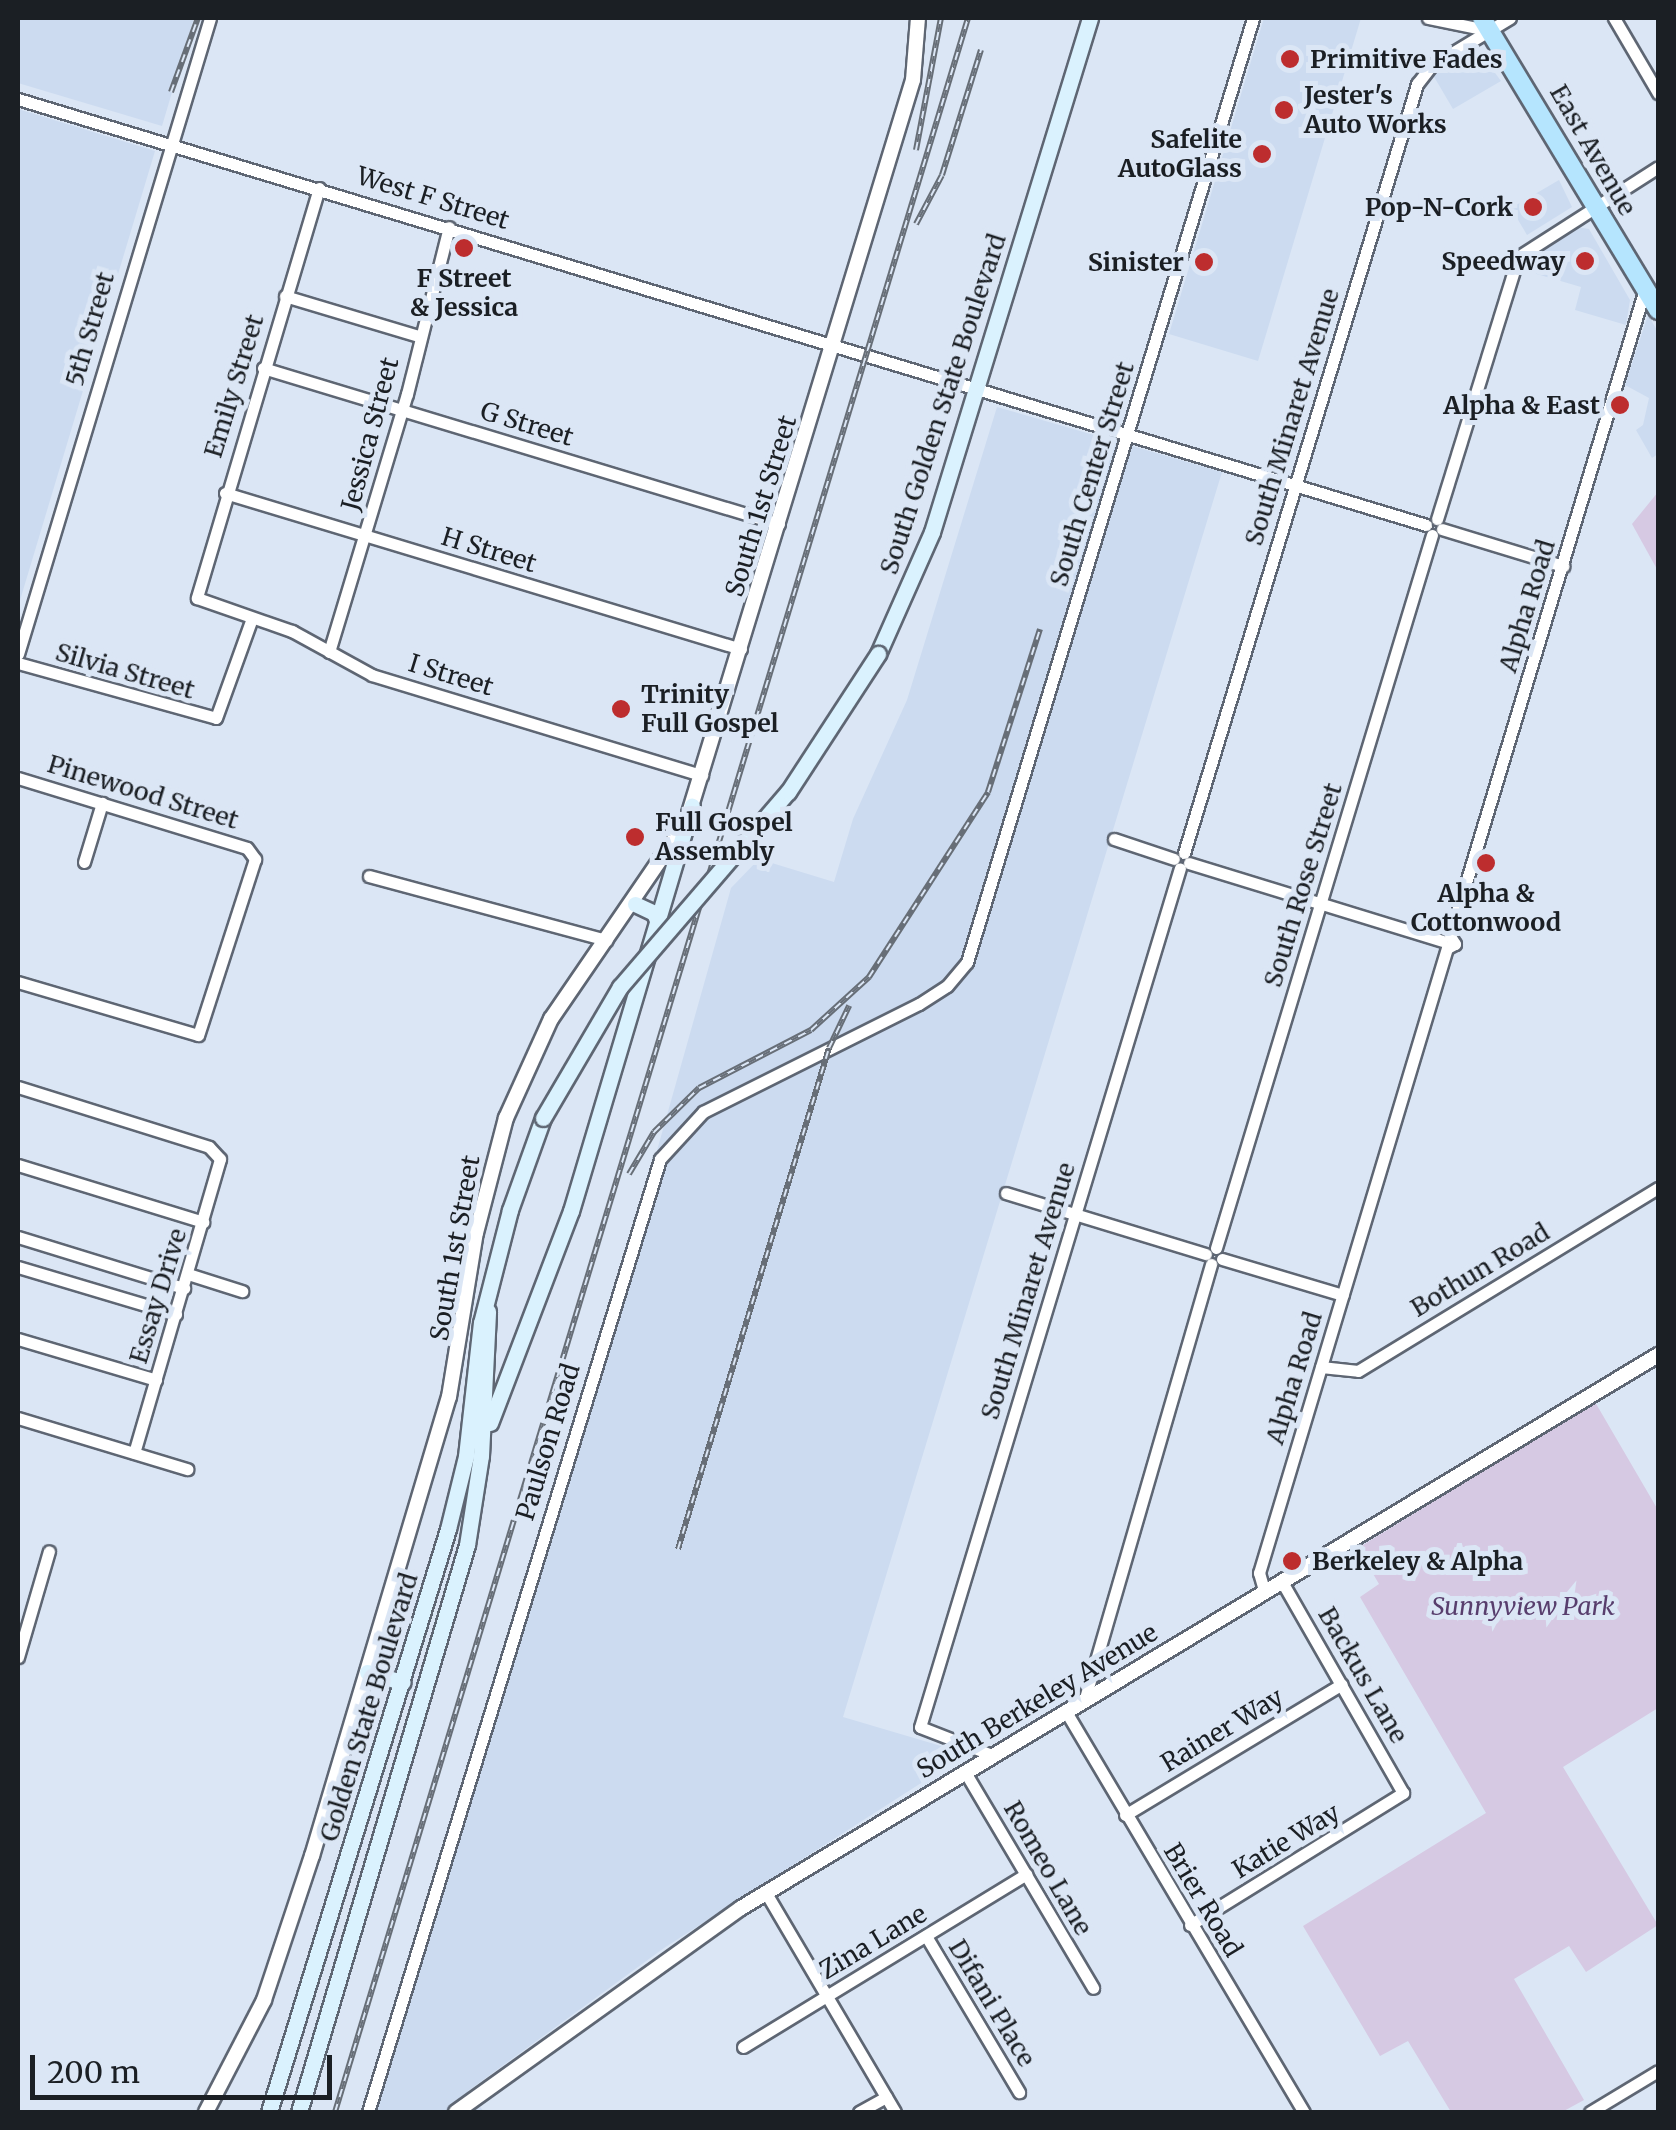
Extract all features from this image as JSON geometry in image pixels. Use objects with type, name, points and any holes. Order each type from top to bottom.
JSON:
[{"type":"main road","name":"South Golden State Boulevard","points":[[544,1118],[612,998],[788,792],[878,654],[925,552],[1090,18]]},
{"type":"main road","name":"East Avenue","points":[[1486,23],[1658,310]]},
{"type":"main road","points":[[481,1456],[571,1211],[692,806]]},
{"type":"main road","points":[[635,904],[654,913],[658,925]]},
{"type":"main road","name":"Golden State Boulevard","points":[[269,2112],[461,1480],[488,1311],[510,1210],[544,1118]]},
{"type":"main road","name":"Golden State Boulevard","points":[[299,2112],[457,1587],[481,1456],[488,1311]]},
{"type":"main road","points":[[366,1672],[402,1682]]},
{"type":"main road","points":[[260,2112],[274,2096]]},
{"type":"street","name":"5th Street","points":[[18,654],[210,18]]},
{"type":"street","name":"South 1st Street","points":[[206,2112],[272,1982],[366,1672],[455,1372],[476,1233],[506,1118],[551,1018],[635,904],[692,806],[915,71],[918,18]]},
{"type":"street","name":"South Center Street","points":[[974,944],[1253,18]]},
{"type":"street","points":[[1428,18],[1464,28],[1486,23]]},
{"type":"street","name":"South Minaret Avenue","points":[[992,1755],[920,1727],[1417,84],[1429,66],[1470,42],[1486,23],[1510,18]]},
{"type":"street","points":[[1614,18],[1658,93]]},
{"type":"street","points":[[1464,28],[1470,42]]},
{"type":"street","name":"West F Street","points":[[18,98],[1562,566]]},
{"type":"street","name":"South Rose Street","points":[[1086,1698],[1214,1256],[1518,256],[1658,167]]},
{"type":"street","name":"Emily Street","points":[[197,598],[318,188]]},
{"type":"street","name":"Jessica Street","points":[[329,652],[402,410],[448,227]]},
{"type":"street","name":"Alpha Road","points":[[1264,1590],[1259,1573],[1446,942],[1646,289]]},
{"type":"street","points":[[285,296],[418,336]]},
{"type":"street","name":"G Street","points":[[262,368],[778,524]]},
{"type":"street","name":"H Street","points":[[225,493],[741,649]]},
{"type":"street","name":"I Street","points":[[197,598],[252,618],[372,675],[702,774]]},
{"type":"street","name":"Silvia Street","points":[[18,664],[167,709],[220,716],[252,618]]},
{"type":"street","name":"Pinewood Street","points":[[18,778],[253,852],[198,1035],[18,982]]},
{"type":"street","points":[[84,862],[102,804]]},
{"type":"street","points":[[1114,839],[1446,942]]},
{"type":"street","points":[[369,876],[606,940]]},
{"type":"street","name":"Paulson Road","points":[[368,2112],[660,1158],[678,1132],[710,1107],[938,992],[962,970],[974,944]]},
{"type":"street","name":"Essay Drive","points":[[18,1087],[218,1153],[220,1166],[134,1453]]},
{"type":"street","points":[[18,1165],[204,1222]]},
{"type":"street","name":"Bothun Road","points":[[1321,1367],[1358,1371],[1658,1188]]},
{"type":"street","points":[[1006,1193],[1343,1295]]},
{"type":"street","points":[[18,1237],[184,1288]]},
{"type":"street","points":[[18,1267],[176,1314]]},
{"type":"street","points":[[188,1274],[242,1291]]},
{"type":"street","points":[[18,1339],[156,1380]]},
{"type":"street","name":"South Berkeley Avenue","points":[[456,2112],[766,1893],[1264,1590],[1657,1360]]},
{"type":"street","points":[[18,1418],[187,1469]]},
{"type":"street","points":[[18,1657],[49,1552]]},
{"type":"street","name":"Backus Lane","points":[[1281,1580],[1402,1794]]},
{"type":"street","name":"Rainer Way","points":[[1125,1815],[1342,1684]]},
{"type":"street","name":"Brier Road","points":[[1065,1710],[1304,2112]]},
{"type":"street","name":"Romeo Lane","points":[[965,1772],[1092,1988]]},
{"type":"street","name":"Katie Way","points":[[1190,1926],[1402,1794]]},
{"type":"street","name":"Zina Lane","points":[[743,2047],[1026,1874]]},
{"type":"street","points":[[766,1893],[895,2112]]},
{"type":"street","name":"Difani Place","points":[[926,1936],[1019,2092]]},
{"type":"street","points":[[1590,2112],[1658,2071]]},
{"type":"street","points":[[859,2112],[886,2096]]},
{"type":"shaded area","points":[[18,18],[194,18],[162,126],[18,83]]},
{"type":"shaded area","points":[[1264,18],[1361,18],[1258,361],[1169,334]]},
{"type":"shaded area","points":[[1478,50],[1501,81],[1453,109],[1433,75]]},
{"type":"shaded area","points":[[18,109],[155,151],[18,607]]},
{"type":"shaded area","points":[[1559,180],[1572,207],[1527,235],[1511,208]]},
{"type":"shaded area","points":[[1577,227],[1589,229],[1630,300],[1626,325],[1575,310],[1581,287],[1520,269],[1534,252]]},
{"type":"shaded area","points":[[1648,315],[1658,332],[1658,454],[1652,458],[1636,430],[1643,425],[1649,398],[1625,385]]},
{"type":"shaded area","points":[[997,407],[1222,472],[843,1717],[958,1751],[957,1760],[664,1948],[468,2091],[484,2112],[372,2112],[565,1477],[731,888],[759,859],[834,882],[853,819],[907,700]]},
{"type":"green space","points":[[1658,492],[1658,571],[1632,524]]},
{"type":"green space","name":"Sunnyview Park","points":[[1595,1402],[1658,1510],[1658,1708],[1563,1767],[1658,1925],[1586,1972],[1569,1946],[1514,1979],[1584,2100],[1562,2112],[1451,2112],[1408,2041],[1380,2056],[1303,1926],[1486,1813],[1360,1597],[1379,1584],[1358,1548]]},
{"type":"railway","points":[[171,92],[198,18]]},
{"type":"railway","points":[[916,150],[941,18]]},
{"type":"railway","points":[[335,2112],[968,18]]},
{"type":"railway","points":[[916,224],[942,175],[981,50]]},
{"type":"railway","points":[[629,1174],[654,1132],[699,1088],[811,1030],[869,977],[988,792],[1040,629]]},
{"type":"railway","points":[[678,1549],[829,1048],[849,1006]]},
{"type":"place","name":"Primitive Fades","points":[[1290,59]]},
{"type":"place","name":"Jester's Auto Works","points":[[1284,110]]},
{"type":"place","name":"Safelite AutoGlass","points":[[1262,154]]},
{"type":"place","name":"Pop-N-Cork","points":[[1533,207]]},
{"type":"place","name":"F Street & Jessica","points":[[464,248]]},
{"type":"place","name":"Speedway","points":[[1585,261]]},
{"type":"place","name":"Sinister","points":[[1204,262]]},
{"type":"place","name":"Alpha & East","points":[[1620,405]]},
{"type":"place","name":"Trinity Full Gospel","points":[[621,709]]},
{"type":"place","name":"Full Gospel Assembly","points":[[635,837]]},
{"type":"place","name":"Alpha & Cottonwood","points":[[1486,863]]},
{"type":"place","name":"Berkeley & Alpha","points":[[1292,1561]]}]
